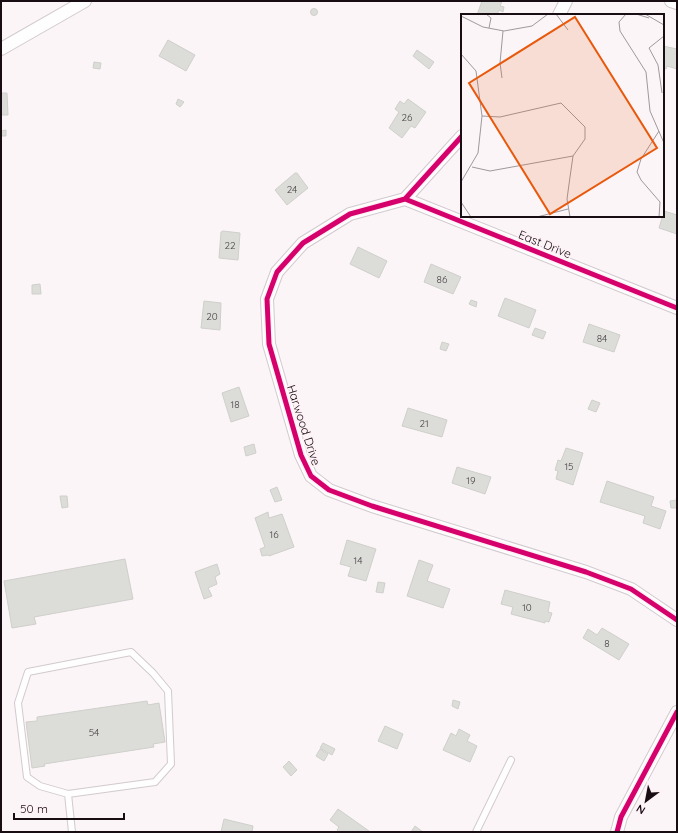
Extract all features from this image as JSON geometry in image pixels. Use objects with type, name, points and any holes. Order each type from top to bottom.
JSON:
[{"type":"street","points":[[1,49],[85,1]]},
{"type":"street","points":[[560,14],[566,1]]},
{"type":"street","points":[[671,1],[677,3]]},
{"type":"street","points":[[406,199],[461,137]]},
{"type":"street","name":"East Drive","points":[[406,199],[677,308]]},
{"type":"street","name":"Harwood Drive","points":[[406,199],[350,214],[304,243],[277,272],[267,299],[269,344],[301,455],[311,476],[329,490],[372,506],[586,572],[631,589],[677,620]]},
{"type":"street","points":[[617,832],[621,817],[677,712]]},
{"type":"lane","points":[[131,652],[153,673],[168,691],[171,764],[156,782],[68,794],[40,786],[27,777],[18,703],[28,672],[131,652]]},
{"type":"lane","points":[[476,832],[511,760]]},
{"type":"lane","points":[[68,794],[72,832]]},
{"type":"building","points":[[482,1],[502,1],[500,6],[504,7],[503,12],[499,10],[497,14],[477,14]]},
{"type":"building","points":[[314,8],[317,9],[317,15],[314,16],[311,15],[310,12],[311,9]]},
{"type":"building","points":[[168,40],[195,55],[186,71],[159,56]]},
{"type":"building","points":[[664,46],[677,49],[677,69],[667,66],[666,69],[664,68]]},
{"type":"building","points":[[417,50],[434,62],[429,69],[413,56]]},
{"type":"building","points":[[94,62],[101,63],[100,69],[93,68]]},
{"type":"building","points":[[1,93],[7,93],[8,115],[1,115]]},
{"type":"building","points":[[178,99],[184,102],[180,107],[176,104]]},
{"type":"building","points":[[408,99],[426,112],[415,128],[411,126],[402,138],[389,128],[399,112],[395,109],[400,101],[404,104]]},
{"type":"building","points":[[6,130],[6,136],[1,136],[1,131]]},
{"type":"building","points":[[295,173],[297,173],[308,188],[287,205],[275,190]]},
{"type":"building","points":[[664,211],[677,215],[677,234],[659,228],[662,217],[664,217]]},
{"type":"building","points":[[221,232],[240,233],[238,260],[219,258]]},
{"type":"building","points":[[358,247],[387,261],[379,278],[350,264]]},
{"type":"building","points":[[431,264],[461,277],[453,294],[424,282]]},
{"type":"building","points":[[40,284],[41,294],[32,294],[32,285]]},
{"type":"building","points":[[505,298],[536,310],[529,328],[498,316]]},
{"type":"building","points":[[471,300],[477,302],[476,307],[469,304]]},
{"type":"building","points":[[204,301],[221,303],[220,330],[201,328]]},
{"type":"building","points":[[589,324],[620,335],[614,352],[583,342]]},
{"type":"building","points":[[535,328],[546,332],[543,339],[532,335]]},
{"type":"building","points":[[442,342],[449,344],[446,351],[440,349]]},
{"type":"building","points":[[239,387],[249,416],[231,422],[222,393]]},
{"type":"building","points":[[592,400],[600,403],[596,412],[588,409]]},
{"type":"building","points":[[408,408],[447,420],[442,437],[402,426]]},
{"type":"building","points":[[254,444],[256,453],[246,456],[244,447]]},
{"type":"building","points":[[566,448],[583,453],[573,485],[556,479],[558,471],[555,470],[558,460],[561,461]]},
{"type":"building","points":[[457,467],[491,477],[485,494],[452,483]]},
{"type":"building","points":[[607,481],[654,497],[651,506],[666,511],[660,529],[643,523],[645,516],[600,502]]},
{"type":"building","points":[[277,487],[282,500],[275,502],[270,490]]},
{"type":"building","points":[[60,496],[67,496],[68,507],[62,508]]},
{"type":"building","points":[[677,500],[677,508],[671,508],[670,501]]},
{"type":"building","points":[[268,512],[269,518],[282,514],[294,547],[269,556],[262,556],[260,549],[265,547],[255,518]]},
{"type":"building","points":[[347,540],[376,549],[366,581],[348,576],[351,567],[340,564]]},
{"type":"building","points":[[125,559],[133,599],[34,617],[36,624],[12,628],[4,581]]},
{"type":"building","points":[[419,560],[433,565],[427,581],[450,589],[443,608],[407,596]]},
{"type":"building","points":[[217,564],[220,574],[215,577],[217,584],[208,588],[212,596],[204,599],[195,572]]},
{"type":"building","points":[[378,582],[385,583],[383,593],[376,592]]},
{"type":"building","points":[[505,590],[550,602],[548,612],[552,613],[549,622],[545,621],[545,623],[511,614],[513,607],[501,604]]},
{"type":"building","points":[[602,628],[629,644],[619,660],[583,638],[588,629],[597,635]]},
{"type":"building","points":[[453,700],[460,702],[458,709],[452,706]]},
{"type":"building","points":[[147,701],[148,705],[159,703],[165,742],[153,744],[154,747],[44,764],[45,766],[32,768],[26,722],[37,721],[37,717]]},
{"type":"building","points":[[385,726],[403,734],[397,749],[378,741]]},
{"type":"building","points":[[459,729],[470,735],[467,741],[477,746],[470,762],[443,750],[451,733],[456,736]]},
{"type":"building","points":[[323,743],[335,749],[332,755],[320,748]]},
{"type":"building","points":[[320,749],[328,754],[324,761],[316,756]]},
{"type":"building","points":[[289,761],[297,770],[291,776],[283,767]]},
{"type":"building","points":[[338,809],[369,832],[339,832],[337,830],[339,827],[330,820]]},
{"type":"building","points":[[224,819],[253,826],[252,832],[221,832]]},
{"type":"building","points":[[415,826],[423,832],[411,832]]},
{"type":"cycle path","points":[[461,137],[405,199],[350,214],[303,243],[277,272],[267,299],[269,344],[301,455],[311,476],[329,490],[372,506],[586,572],[631,589],[677,620]]},
{"type":"cycle path","points":[[405,199],[677,308]]},
{"type":"cycle path","points":[[617,832],[621,817],[677,712]]}]
